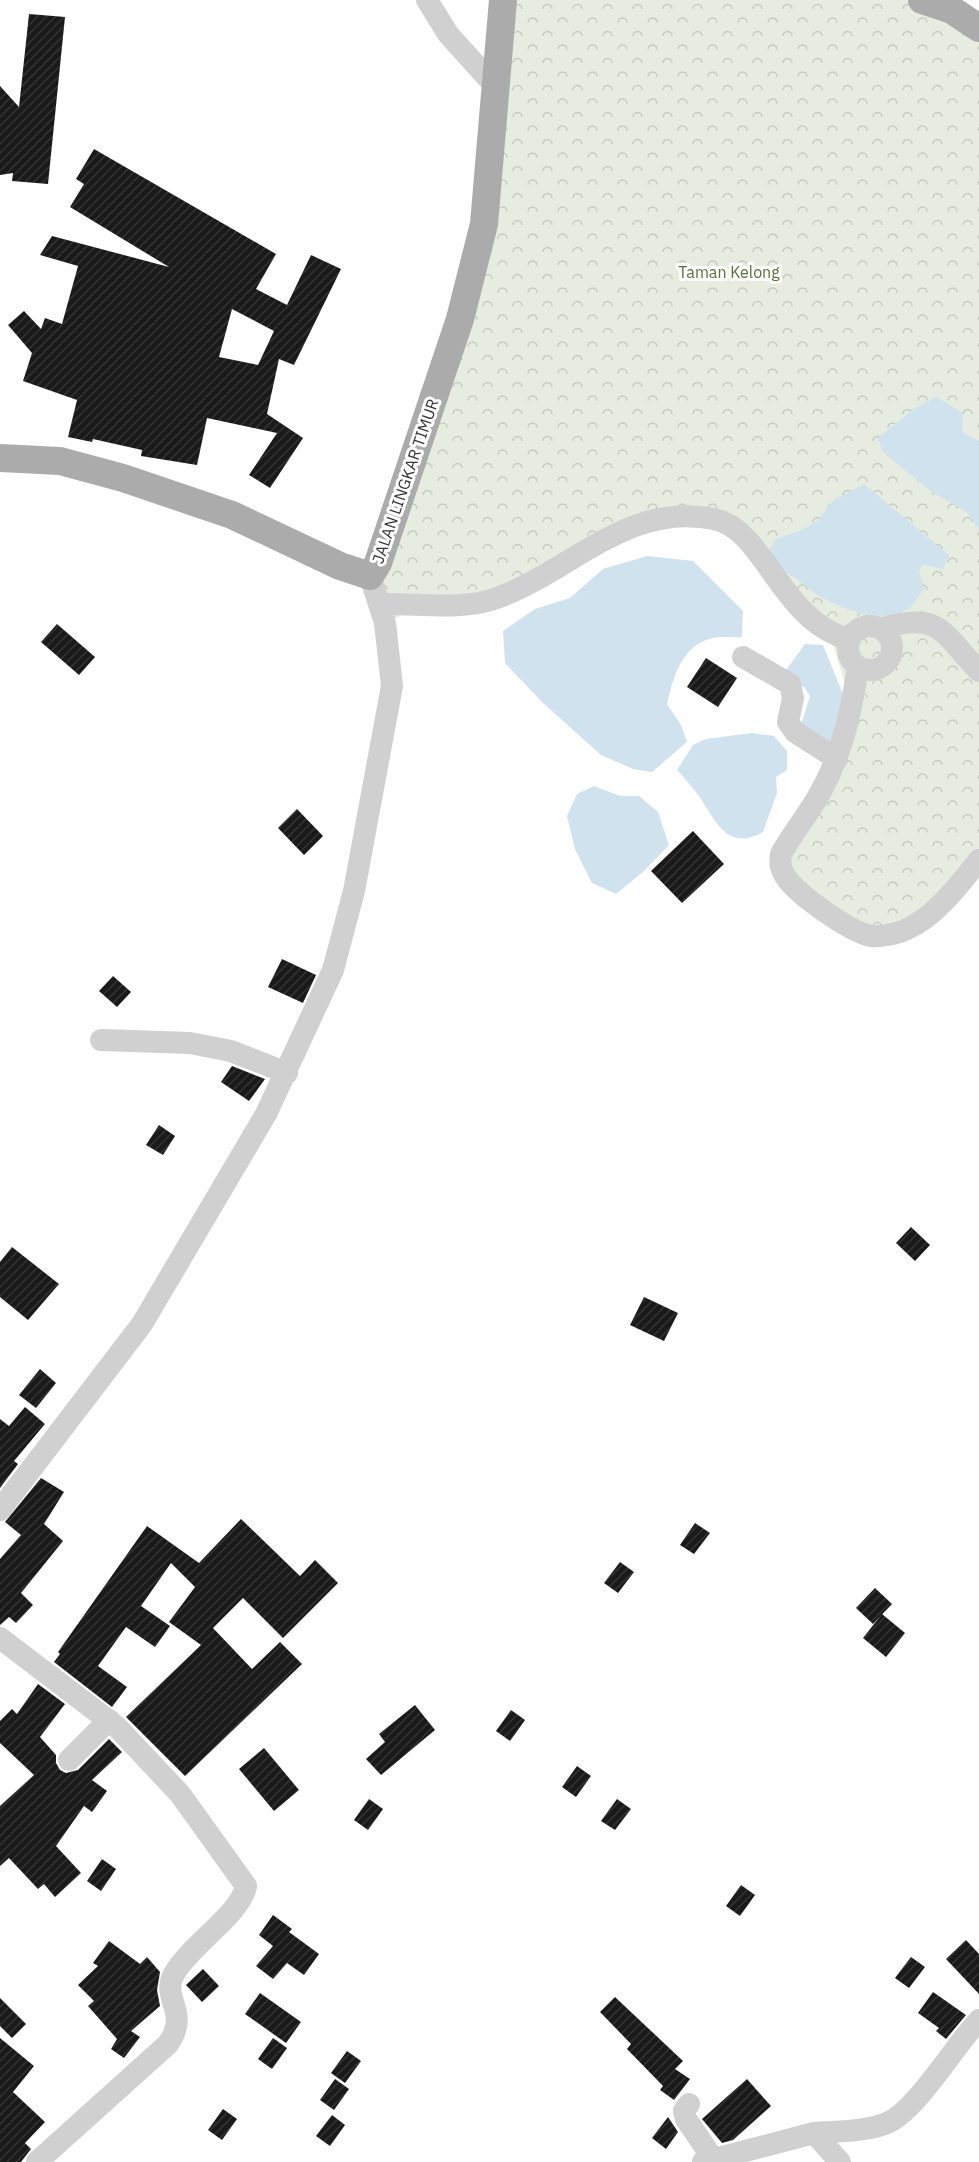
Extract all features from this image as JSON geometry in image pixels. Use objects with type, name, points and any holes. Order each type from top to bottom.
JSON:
[{"type":"main road","name":"JALAN LINGKAR TIMUR","points":[[0,458],[60,461],[123,478],[232,515],[340,566],[370,576],[378,563],[463,308],[484,224],[503,0]]},
{"type":"main road","points":[[922,0],[952,10],[979,28]]},
{"type":"street","points":[[426,0],[448,34],[494,85]]},
{"type":"street","points":[[380,604],[474,603],[496,598],[554,570],[625,527],[642,522],[692,516],[729,523],[745,537],[783,590],[808,617],[829,632],[849,639]]},
{"type":"street","points":[[0,1510],[142,1324],[266,1114],[333,970],[354,891],[392,686],[385,624],[370,576]]},
{"type":"street","points":[[882,628],[918,621],[931,623],[943,631],[979,671]]},
{"type":"street","points":[[875,625],[882,628],[892,640],[891,656],[887,663],[873,670],[858,667],[849,655],[849,639],[860,627],[875,625]]},
{"type":"street","points":[[743,657],[789,684],[793,698],[788,722],[795,732],[837,759]]},
{"type":"street","points":[[858,667],[847,730],[837,759],[818,797],[781,854],[779,864],[788,880],[805,897],[857,931],[872,936],[906,930],[924,920],[979,860]]},
{"type":"street","points":[[101,1040],[190,1043],[231,1051],[286,1073]]},
{"type":"street","points":[[0,1638],[109,1720],[170,1781],[216,1840],[246,1886],[241,1900],[204,1937],[172,1977],[171,1996],[179,2021],[178,2030],[168,2044],[37,2162]]},
{"type":"street","points":[[69,1760],[109,1720]]},
{"type":"street","points":[[689,2104],[684,2111],[686,2119],[708,2160],[814,2133],[857,2130],[889,2122],[907,2108],[979,2020]]},
{"type":"street","points":[[814,2133],[840,2162]]},
{"type":"green space","name":"Taman Kelong","points":[[503,0],[906,0],[952,10],[979,30],[979,860],[924,920],[857,931],[805,897],[781,854],[852,706],[829,632],[729,523],[665,519],[473,603],[427,603],[385,623],[371,575],[460,319]]},
{"type":"water","points":[[936,397],[963,413],[962,432],[979,441],[979,530],[967,512],[932,492],[883,452],[878,438],[914,409]]},
{"type":"water","points":[[864,484],[949,555],[943,569],[923,564],[919,571],[924,589],[910,607],[888,616],[864,614],[839,606],[811,591],[793,576],[772,568],[769,551],[776,539],[802,530],[817,521],[834,500]]},
{"type":"water","points":[[647,556],[693,561],[743,611],[742,637],[716,637],[702,641],[686,655],[676,673],[667,704],[681,725],[687,742],[652,772],[633,769],[601,755],[543,703],[505,663],[503,631],[535,609],[570,598],[603,569]]},
{"type":"water","points":[[805,644],[823,645],[845,699],[832,752],[801,725],[810,696],[804,687],[782,676]]},
{"type":"water","points":[[752,733],[774,736],[787,751],[787,770],[776,777],[777,793],[763,832],[741,838],[732,836],[717,824],[699,796],[677,770],[693,745],[706,739]]},
{"type":"water","points":[[594,786],[620,796],[639,796],[658,812],[669,845],[644,871],[616,894],[592,883],[575,849],[567,816],[577,794]]},
{"type":"building","points":[[29,14],[65,17],[48,184],[12,181],[13,173],[0,175],[0,86],[19,107]]},
{"type":"building","points":[[94,149],[276,254],[256,289],[287,305],[311,255],[341,269],[294,365],[279,359],[267,414],[303,438],[270,488],[249,475],[277,433],[207,418],[197,465],[141,456],[142,450],[93,439],[92,442],[68,437],[77,400],[23,381],[32,353],[8,325],[24,311],[41,329],[45,318],[62,324],[78,266],[40,255],[52,236],[169,267],[70,207],[84,184],[76,179]],"holes":[[[232,309],[274,331],[258,365],[219,357]]]},
{"type":"building","points":[[57,624],[95,657],[79,675],[41,642]]},
{"type":"building","points":[[706,658],[737,678],[718,707],[687,687]]},
{"type":"building","points":[[297,809],[323,836],[304,855],[278,828]]},
{"type":"building","points":[[693,831],[724,864],[682,903],[651,871]]},
{"type":"building","points":[[282,959],[316,975],[303,1003],[268,987]]},
{"type":"building","points":[[113,976],[131,992],[117,1007],[99,991]]},
{"type":"building","points":[[232,1066],[265,1079],[249,1101],[221,1082]]},
{"type":"building","points":[[159,1125],[175,1136],[163,1155],[146,1145]]},
{"type":"building","points":[[911,1227],[930,1245],[915,1261],[896,1243]]},
{"type":"building","points":[[12,1247],[59,1284],[28,1320],[0,1297],[0,1262]]},
{"type":"building","points":[[644,1297],[678,1313],[664,1341],[630,1325]]},
{"type":"building","points":[[40,1369],[56,1383],[36,1408],[19,1395]]},
{"type":"building","points":[[25,1407],[45,1424],[14,1461],[18,1464],[0,1488],[0,1419],[9,1426]]},
{"type":"building","points":[[41,1478],[64,1492],[44,1524],[63,1541],[21,1593],[33,1605],[16,1623],[9,1617],[0,1625],[0,1559],[21,1535],[5,1522]]},
{"type":"building","points":[[241,1519],[300,1576],[315,1560],[338,1583],[283,1638],[243,1598],[213,1628],[252,1669],[280,1642],[302,1664],[185,1776],[126,1717],[201,1645],[169,1622],[195,1587],[171,1563],[141,1606],[170,1626],[155,1647],[126,1627],[98,1666],[127,1687],[112,1707],[54,1662],[60,1654],[58,1652],[147,1526],[199,1563]]},
{"type":"building","points":[[695,1523],[710,1533],[694,1554],[680,1545]]},
{"type":"building","points":[[620,1562],[634,1572],[618,1593],[604,1583]]},
{"type":"building","points":[[875,1588],[892,1604],[873,1624],[856,1608]]},
{"type":"building","points":[[882,1614],[905,1633],[886,1657],[863,1638]]},
{"type":"building","points":[[38,1684],[65,1704],[40,1737],[56,1755],[56,1763],[60,1770],[66,1773],[78,1770],[109,1739],[122,1752],[92,1780],[107,1791],[92,1812],[84,1806],[56,1846],[81,1873],[55,1897],[44,1884],[38,1889],[9,1858],[0,1866],[0,1806],[34,1775],[0,1743],[0,1721],[12,1709],[17,1714]]},
{"type":"building","points":[[415,1705],[435,1730],[381,1775],[366,1759],[385,1742],[379,1734]]},
{"type":"building","points":[[511,1710],[525,1720],[510,1741],[496,1731]]},
{"type":"building","points":[[264,1748],[299,1790],[274,1811],[239,1769]]},
{"type":"building","points":[[577,1766],[591,1776],[576,1797],[562,1787]]},
{"type":"building","points":[[369,1799],[383,1809],[368,1830],[354,1820]]},
{"type":"building","points":[[617,1799],[631,1809],[615,1830],[601,1821]]},
{"type":"building","points":[[102,1859],[116,1869],[101,1891],[87,1881]]},
{"type":"building","points":[[741,1885],[755,1895],[740,1916],[726,1906]]},
{"type":"building","points":[[273,1915],[292,1929],[289,1932],[319,1954],[304,1975],[287,1963],[273,1979],[256,1966],[273,1946],[259,1935]]},
{"type":"building","points":[[966,1940],[979,1954],[979,1994],[946,1959]]},
{"type":"building","points":[[109,1941],[140,1964],[147,1957],[160,1972],[157,1990],[160,2006],[131,2031],[140,2037],[124,2058],[111,2049],[117,2039],[88,2006],[94,2001],[78,1985],[98,1966],[93,1963]]},
{"type":"building","points":[[911,1957],[925,1967],[909,1988],[895,1978]]},
{"type":"building","points":[[203,1969],[219,1986],[202,2002],[186,1985]]},
{"type":"building","points":[[933,1992],[966,2015],[946,2039],[936,2031],[939,2028],[918,2013]]},
{"type":"building","points":[[260,1993],[301,2022],[286,2043],[245,2014]]},
{"type":"building","points":[[615,1997],[683,2061],[675,2069],[690,2079],[674,2100],[660,2090],[663,2086],[627,2049],[631,2044],[600,2012]]},
{"type":"building","points":[[0,1998],[26,2024],[12,2038],[0,2026]]},
{"type":"building","points":[[0,2038],[34,2066],[13,2092],[45,2122],[25,2143],[31,2149],[21,2162],[0,2162]]},
{"type":"building","points":[[273,2038],[287,2048],[272,2069],[258,2059]]},
{"type":"building","points":[[347,2051],[361,2061],[345,2083],[331,2073]]},
{"type":"building","points":[[335,2079],[349,2089],[334,2110],[320,2100]]},
{"type":"building","points":[[747,2079],[771,2106],[733,2140],[722,2143],[702,2119]]},
{"type":"building","points":[[223,2109],[237,2119],[222,2140],[208,2130]]},
{"type":"building","points":[[332,2115],[345,2125],[330,2146],[316,2136]]},
{"type":"building","points":[[668,2117],[678,2132],[666,2149],[652,2138]]}]
